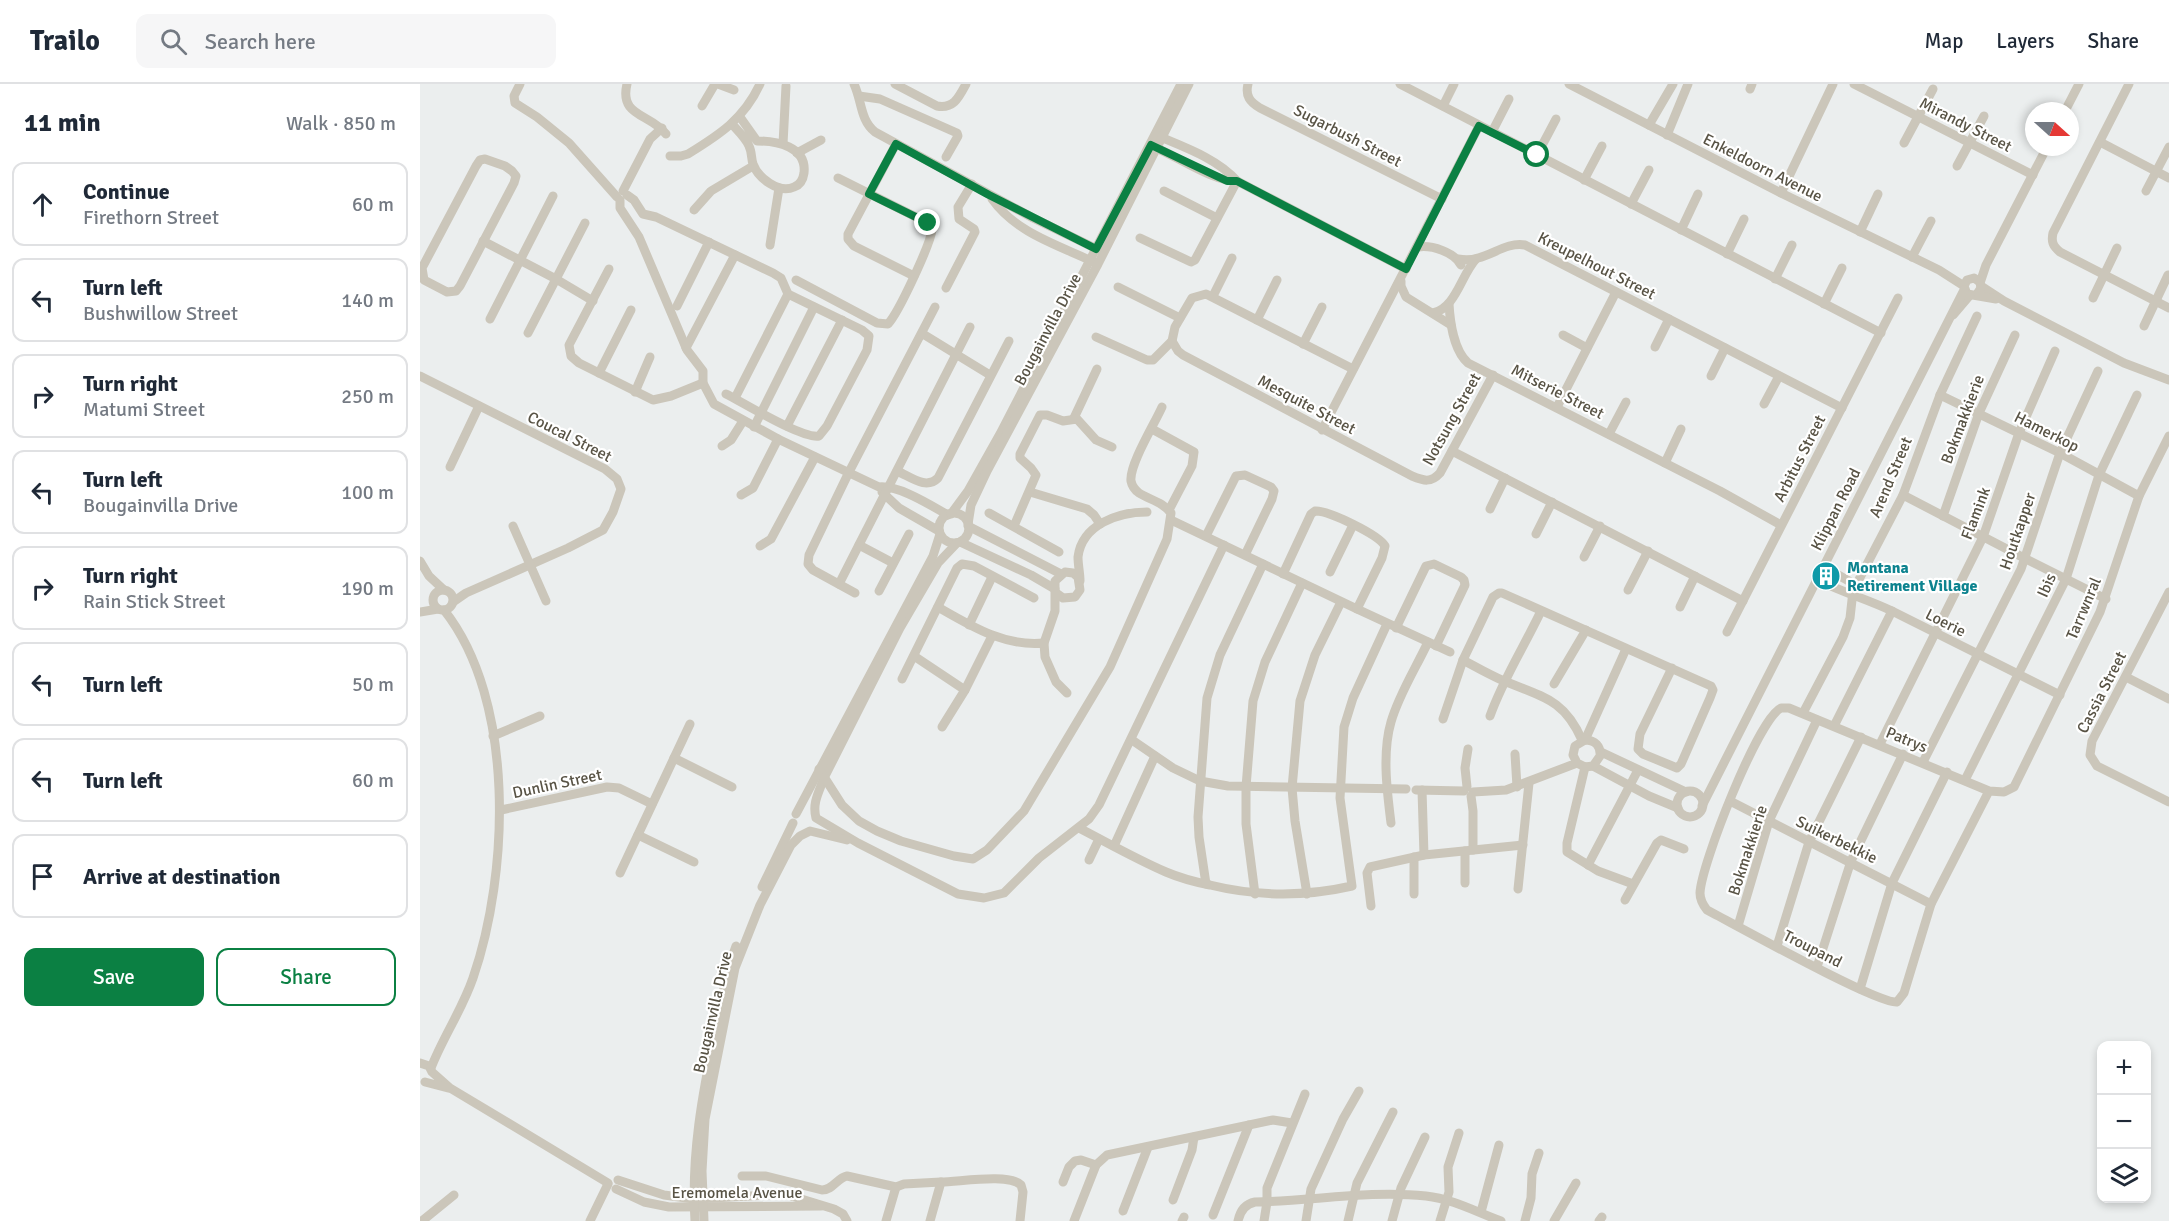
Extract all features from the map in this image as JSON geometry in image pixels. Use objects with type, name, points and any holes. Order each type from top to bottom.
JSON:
[{"type":"street","points":[[520,84],[514,96],[515,104],[537,117],[569,143],[592,171],[614,183],[621,195],[634,200],[646,216],[656,218],[709,242],[778,276],[788,294],[866,333],[869,340],[867,350],[823,433],[819,436],[810,436],[787,426],[726,394]]},
{"type":"street","points":[[627,84],[625,97],[630,108],[664,131],[650,139],[643,151],[621,195],[620,208],[639,237],[686,348],[703,371],[703,383],[714,404],[742,421],[884,490],[950,514],[959,515],[968,525],[1063,573],[1074,574],[1080,581]]},
{"type":"street","points":[[702,106],[717,84],[734,90]]},
{"type":"street","points":[[670,156],[688,154],[732,124],[740,117],[760,84]]},
{"type":"street","points":[[854,84],[864,121],[880,136],[989,195],[1100,250]]},
{"type":"street","points":[[895,84],[937,106],[945,107],[956,101],[966,84]]},
{"type":"street","name":"Bougainvilla Drive","points":[[728,986],[760,905],[791,845],[815,826],[814,805],[824,778],[900,628],[939,563],[967,535],[971,505],[987,471],[1154,147],[1181,84]]},
{"type":"street","name":"Bougainvilla Drive","points":[[1159,136],[1189,84]]},
{"type":"street","points":[[1400,84],[1881,333]]},
{"type":"street","points":[[1443,106],[1454,84]]},
{"type":"street","name":"Enkeldoorn Avenue","points":[[1569,84],[1912,258],[2004,301],[2133,367],[2169,380]]},
{"type":"street","points":[[1649,125],[1673,84]]},
{"type":"street","points":[[1667,135],[1688,84]]},
{"type":"street","points":[[1781,193],[1833,84]]},
{"type":"street","name":"Mirandy Street","points":[[1854,84],[2033,175]]},
{"type":"street","points":[[2070,102],[2079,84]]},
{"type":"street","points":[[2128,84],[2053,233],[2052,241],[2060,252],[2169,308]]},
{"type":"street","points":[[783,144],[786,86]]},
{"type":"street","name":"Sugarbush Street","points":[[1247,88],[1251,102],[1260,108],[1442,199]]},
{"type":"street","points":[[1904,143],[1933,88]]},
{"type":"street","points":[[859,96],[880,99],[957,133],[958,136],[946,157]]},
{"type":"street","points":[[1492,132],[1509,99]]},
{"type":"street","points":[[1957,166],[1984,116]]},
{"type":"street","points":[[732,124],[743,130],[757,141],[783,144],[797,153],[803,162],[803,177],[797,186],[779,188],[764,179],[753,166],[750,147],[743,130],[740,117]]},
{"type":"street","points":[[1537,155],[1556,119]]},
{"type":"street","points":[[1322,430],[1479,126]]},
{"type":"street","points":[[1159,136],[1225,168],[1237,181],[1406,269]]},
{"type":"street","points":[[797,153],[821,140]]},
{"type":"street","points":[[2100,142],[2169,178]]},
{"type":"street","points":[[896,144],[848,234],[848,239],[854,246],[914,276]]},
{"type":"street","points":[[1584,180],[1602,146]]},
{"type":"street","points":[[1154,147],[1227,181],[1237,181]]},
{"type":"street","points":[[2146,191],[2169,147]]},
{"type":"street","name":"Klippan Road","points":[[1702,806],[1951,316],[1960,309],[1986,265],[2042,156]]},
{"type":"street","points":[[489,159],[512,171],[516,176],[483,241],[456,291],[447,292],[424,280],[423,268],[476,166],[480,160],[489,159]]},
{"type":"street","points":[[694,210],[711,192],[753,166]]},
{"type":"street","points":[[1631,204],[1649,170]]},
{"type":"street","points":[[796,280],[883,324],[891,320],[930,241],[931,226],[922,219],[838,178]]},
{"type":"street","points":[[1140,238],[1191,262],[1196,260],[1237,181]]},
{"type":"street","points":[[946,288],[975,232],[959,219],[957,211],[972,184]]},
{"type":"street","points":[[770,245],[779,188]]},
{"type":"street","points":[[1164,191],[1217,218]]},
{"type":"street","points":[[1681,230],[1698,194]]},
{"type":"street","points":[[1860,232],[1878,194]]},
{"type":"street","points":[[989,195],[1012,220],[1034,234],[1094,262]]},
{"type":"street","points":[[490,319],[554,196]]},
{"type":"street","points":[[1727,254],[1744,219]]},
{"type":"street","points":[[1912,258],[1931,220]]},
{"type":"street","points":[[528,333],[585,223]]},
{"type":"street","points":[[1425,234],[1435,248]]},
{"type":"street","points":[[483,241],[593,301]]},
{"type":"street","points":[[677,306],[709,242]]},
{"type":"street","name":"Kreupelhout Street","points":[[1458,259],[1476,259],[1517,244],[1526,245],[1842,408]]},
{"type":"street","points":[[1775,279],[1792,245]]},
{"type":"street","points":[[1418,247],[1435,248],[1458,259],[1465,273]]},
{"type":"street","points":[[2093,298],[2116,248]]},
{"type":"street","points":[[686,348],[735,255]]},
{"type":"street","points":[[1213,296],[1232,258]]},
{"type":"street","points":[[1433,313],[1442,311],[1449,304],[1465,273],[1476,259]]},
{"type":"street","name":"Bougainvilla Drive","points":[[704,1221],[699,1203],[694,1155],[728,986],[732,955],[741,932],[819,769],[933,556],[940,532],[940,523],[968,491],[1094,262]]},
{"type":"street","points":[[1824,304],[1842,268]]},
{"type":"street","points":[[609,269],[568,348],[571,356],[653,400],[671,396],[703,383]]},
{"type":"street","points":[[2144,326],[2168,275]]},
{"type":"street","points":[[1401,279],[1402,291],[1410,300],[1451,325]]},
{"type":"street","points":[[1257,320],[1277,280]]},
{"type":"street","points":[[1118,287],[1180,318]]},
{"type":"street","points":[[1557,407],[1616,292]]},
{"type":"street","points":[[735,399],[788,294]]},
{"type":"street","points":[[1096,337],[1147,360],[1153,360],[1172,341],[1180,318],[1192,298],[1206,294],[1353,369]]},
{"type":"street","name":"Arbitus Street","points":[[1727,632],[1898,298]]},
{"type":"street","points":[[1389,302],[1398,299],[1410,300]]},
{"type":"street","points":[[1449,304],[1451,325],[1464,359],[1493,375]]},
{"type":"street","points":[[754,427],[814,307]]},
{"type":"street","points":[[855,593],[813,570],[808,560],[849,472],[923,334],[935,307]]},
{"type":"street","points":[[1303,344],[1322,307]]},
{"type":"street","points":[[599,373],[631,310]]},
{"type":"street","name":"Arend Street","points":[[1803,713],[1843,637],[1856,585],[1903,495],[1940,394],[1977,316]]},
{"type":"street","points":[[787,426],[842,320]]},
{"type":"street","name":"Kreupelhout Street","points":[[1654,347],[1669,320]]},
{"type":"street","points":[[839,584],[884,490],[897,471],[970,327]]},
{"type":"street","points":[[923,334],[990,375]]},
{"type":"street","points":[[1563,335],[1587,348]]},
{"type":"street","name":"Bokmakkierie","points":[[1943,516],[1979,412],[2015,335]]},
{"type":"street","points":[[897,471],[926,484],[938,478],[1008,341]]},
{"type":"street","name":"Mesquite Street","points":[[1172,341],[1183,355],[1322,430],[1420,480],[1427,481],[1435,478]]},
{"type":"street","points":[[1711,376],[1725,348]]},
{"type":"street","name":"Flamink","points":[[1880,744],[1983,537],[2019,434],[2055,351]]},
{"type":"street","points":[[635,392],[650,357]]},
{"type":"street","points":[[1074,418],[1097,369]]},
{"type":"street","name":"Houtkapper","points":[[1923,762],[2026,559],[2060,453],[2098,371]]},
{"type":"street","name":"Mitserie Street","points":[[1493,375],[1781,525]]},
{"type":"street","name":"Notsung Street","points":[[1435,478],[1452,452],[1493,375]]},
{"type":"street","name":"Coucal Street","points":[[420,376],[613,474],[620,484],[620,494],[603,530],[568,548],[420,611]]},
{"type":"street","points":[[1764,404],[1779,376]]},
{"type":"street","name":"Hamerkop","points":[[1940,394],[2060,453],[2139,496]]},
{"type":"street","name":"Ibis","points":[[1965,780],[2066,579],[2099,475],[2137,395]]},
{"type":"street","name":"Mitserie Street","points":[[1609,434],[1626,402]]},
{"type":"street","points":[[450,467],[479,406]]},
{"type":"street","points":[[1162,407],[1131,473],[1131,483],[1138,492],[1157,501],[1170,515],[1206,536],[1450,652]]},
{"type":"street","points":[[1014,526],[1036,475],[1020,458],[1020,454],[1038,418],[1043,414],[1064,421],[1074,418],[1081,422],[1096,440],[1112,447]]},
{"type":"street","points":[[722,446],[731,441],[742,421]]},
{"type":"street","points":[[819,769],[842,805],[859,821],[901,841],[973,859],[998,839],[1024,811],[1110,667],[1167,539],[1170,515],[1192,466],[1194,452],[1152,429]]},
{"type":"street","points":[[1665,463],[1681,429]]},
{"type":"street","name":"Tarrwnral","points":[[1989,791],[2004,792],[2014,787],[2106,599],[2139,496],[2169,436]]},
{"type":"street","points":[[741,495],[753,488],[778,439]]},
{"type":"street","points":[[1452,452],[1743,601]]},
{"type":"street","points":[[760,546],[771,539],[815,457]]},
{"type":"street","points":[[1206,536],[1236,476],[1245,475],[1271,487],[1274,495],[1245,555]]},
{"type":"street","points":[[1490,509],[1505,478]]},
{"type":"street","points":[[884,490],[905,512],[940,532],[949,543],[959,542],[1031,575],[1063,598],[1071,599]]},
{"type":"street","points":[[1030,492],[1086,508],[1100,524]]},
{"type":"street","points":[[1903,495],[2106,599]]},
{"type":"street","points":[[1536,534],[1552,502]]},
{"type":"street","points":[[1283,574],[1311,514],[1315,511],[1326,512],[1380,538],[1385,546],[1383,558],[1357,609]]},
{"type":"street","points":[[1055,611],[1080,590],[1078,558],[1084,541],[1100,524],[1120,514],[1147,512]]},
{"type":"street","points":[[989,513],[1059,552]]},
{"type":"street","points":[[1330,572],[1353,525]]},
{"type":"street","points":[[513,526],[546,601]]},
{"type":"street","points":[[1584,557],[1600,526]]},
{"type":"street","points":[[879,591],[909,534]]},
{"type":"street","points":[[859,545],[893,563]]},
{"type":"street","points":[[858,843],[810,831],[799,831],[794,818],[801,810],[808,810],[816,818],[858,843],[958,894],[984,897],[998,896],[1004,892],[1039,858],[1089,819],[1099,805],[1224,545]]},
{"type":"street","points":[[1628,590],[1648,551]]},
{"type":"street","points":[[1067,693],[1056,682],[1047,666],[1044,643],[1055,611],[1055,581],[1078,558]]},
{"type":"street","points":[[420,561],[469,650],[480,680],[493,736],[501,810],[496,880],[490,918],[473,979],[460,1008],[426,1067],[430,1078],[422,1083]]},
{"type":"street","points":[[902,679],[957,568],[962,564],[969,564],[1034,598]]},
{"type":"street","points":[[1206,884],[1198,837],[1207,698],[1220,655],[1263,564]]},
{"type":"street","points":[[1079,828],[1167,873],[1206,884],[1256,894],[1307,894],[1352,886],[1340,789],[1347,712],[1426,566],[1434,564],[1461,577],[1465,585],[1392,720],[1387,789],[1391,823]]},
{"type":"street","points":[[1822,566],[1856,585]]},
{"type":"street","points":[[1680,607],[1695,576]]},
{"type":"street","points":[[969,625],[992,577]]},
{"type":"street","name":"Loerie","points":[[1816,579],[1842,592],[1892,611],[2060,695]]},
{"type":"street","points":[[1256,894],[1246,824],[1246,788],[1253,701],[1259,679],[1302,583]]},
{"type":"street","name":"Cassia Street","points":[[2169,592],[2092,741],[2090,750],[2091,759],[2097,766],[2169,802]]},
{"type":"street","points":[[1443,719],[1462,660],[1496,594],[1502,593],[1709,684],[1713,690],[1681,764],[1677,768],[1643,754],[1638,749],[1640,734],[1672,668]]},
{"type":"street","points":[[1307,894],[1292,788],[1300,701],[1315,655],[1341,602]]},
{"type":"street","points":[[938,607],[992,636],[1027,644],[1044,643]]},
{"type":"street","points":[[1490,717],[1504,680],[1527,643],[1541,611]]},
{"type":"street","points":[[1834,726],[1892,611]]},
{"type":"street","points":[[1554,684],[1586,630]]},
{"type":"street","points":[[942,727],[965,690],[992,636]]},
{"type":"street","points":[[1462,660],[1533,691],[1556,704],[1571,718],[1584,740],[1595,742],[1601,752],[1686,792],[1698,794],[1702,806],[1698,813],[1691,816],[1683,815],[1678,808],[1585,766],[1573,755],[1575,746],[1584,740],[1626,649]]},
{"type":"street","points":[[914,656],[965,690]]},
{"type":"street","points":[[2126,676],[2169,699]]},
{"type":"street","name":"Patrys","points":[[1730,801],[1771,716],[1781,708],[1803,713],[1989,791]]},
{"type":"street","points":[[493,736],[540,716]]},
{"type":"street","name":"Bokmakkierie","points":[[1738,926],[1769,821],[1817,720]]},
{"type":"street","points":[[620,873],[690,724]]},
{"type":"street","points":[[1777,946],[1809,842],[1861,737]]},
{"type":"street","points":[[1132,740],[1173,768],[1200,781],[1246,788],[1469,792],[1506,790],[1585,766],[1599,760],[1601,752]]},
{"type":"street","points":[[1465,883],[1473,811],[1465,768],[1468,748]]},
{"type":"street","points":[[1515,754],[1517,787]]},
{"type":"street","points":[[1817,967],[1851,861],[1903,754]]},
{"type":"street","points":[[1114,846],[1155,756]]},
{"type":"street","points":[[674,758],[732,787]]},
{"type":"street","points":[[1585,766],[1566,849],[1568,855],[1633,884]]},
{"type":"street","points":[[1587,865],[1638,770]]},
{"type":"street","points":[[1860,989],[1892,883],[1947,772]]},
{"type":"street","name":"Klippan Road","points":[[1698,794],[1715,780]]},
{"type":"street","points":[[1518,889],[1529,783]]},
{"type":"street","name":"Dunlin Street","points":[[501,810],[607,787],[619,788],[652,804]]},
{"type":"street","points":[[1414,894],[1419,856],[1415,790]]},
{"type":"street","points":[[1931,904],[1989,791]]},
{"type":"street","points":[[1678,808],[1678,800],[1686,792]]},
{"type":"street","name":"Suikerbekkie","points":[[1730,801],[1931,904]]},
{"type":"street","name":"Troupand","points":[[1730,801],[1716,836],[1700,899],[1707,910],[1817,967],[1892,1003],[1901,999],[1931,904]]},
{"type":"street","points":[[638,835],[694,862]]},
{"type":"street","points":[[1089,861],[1099,839]]},
{"type":"street","points":[[1625,900],[1653,849],[1661,840],[1684,849]]},
{"type":"street","points":[[1371,906],[1367,873],[1368,869],[1379,864],[1419,856],[1523,845]]},
{"type":"street","name":"Eremomela Avenue","points":[[426,1067],[450,1088],[644,1202],[669,1207],[780,1194],[827,1206],[839,1211],[848,1221]]},
{"type":"street","name":"Eremomela Avenue","points":[[422,1083],[450,1088]]},
{"type":"street","points":[[1306,1221],[1311,1189],[1342,1119],[1359,1091]]},
{"type":"street","points":[[1264,1221],[1267,1188],[1305,1095]]},
{"type":"street","points":[[1348,1221],[1357,1184],[1393,1112]]},
{"type":"street","points":[[1074,1221],[1096,1165],[1111,1154],[1273,1120],[1292,1124]]},
{"type":"street","points":[[1213,1215],[1249,1125]]},
{"type":"street","points":[[1440,1221],[1448,1201],[1448,1167],[1459,1133]]},
{"type":"street","points":[[1173,1200],[1192,1150],[1194,1137]]},
{"type":"street","points":[[1392,1221],[1404,1180],[1425,1137]]},
{"type":"street","points":[[1486,1217],[1499,1145]]},
{"type":"street","points":[[1123,1211],[1148,1146]]},
{"type":"street","points":[[1525,1221],[1531,1198],[1532,1174],[1539,1153]]},
{"type":"street","points":[[1063,1182],[1069,1167],[1075,1161],[1082,1160],[1096,1165]]},
{"type":"street","points":[[742,1176],[766,1176],[822,1190],[828,1190],[840,1178],[847,1176],[896,1187],[904,1184],[1000,1179],[1019,1182],[1023,1192],[1020,1221]]},
{"type":"street","points":[[930,1221],[941,1182]]},
{"type":"street","points":[[1554,1221],[1576,1183]]},
{"type":"street","points":[[590,1221],[613,1184]]},
{"type":"street","name":"Eremomela Avenue","points":[[613,1184],[699,1203]]},
{"type":"street","points":[[886,1221],[896,1187]]},
{"type":"street","points":[[654,1204],[657,1193]]},
{"type":"street","points":[[422,1221],[454,1195]]},
{"type":"street","points":[[1238,1221],[1239,1215],[1247,1204],[1255,1202],[1355,1195],[1426,1196],[1468,1206],[1486,1217],[1501,1221]]},
{"type":"street","name":"Bougainvilla Drive","points":[[695,1221],[699,1203]]},
{"type":"place","name":"Montana Retirement Village","points":[[1826,576]]},
{"type":"route","points":[[928,223],[869,194],[896,144],[980,188],[989,195],[1096,249],[1151,145],[1227,181],[1237,181],[1406,269],[1479,126],[1537,155]]}]
